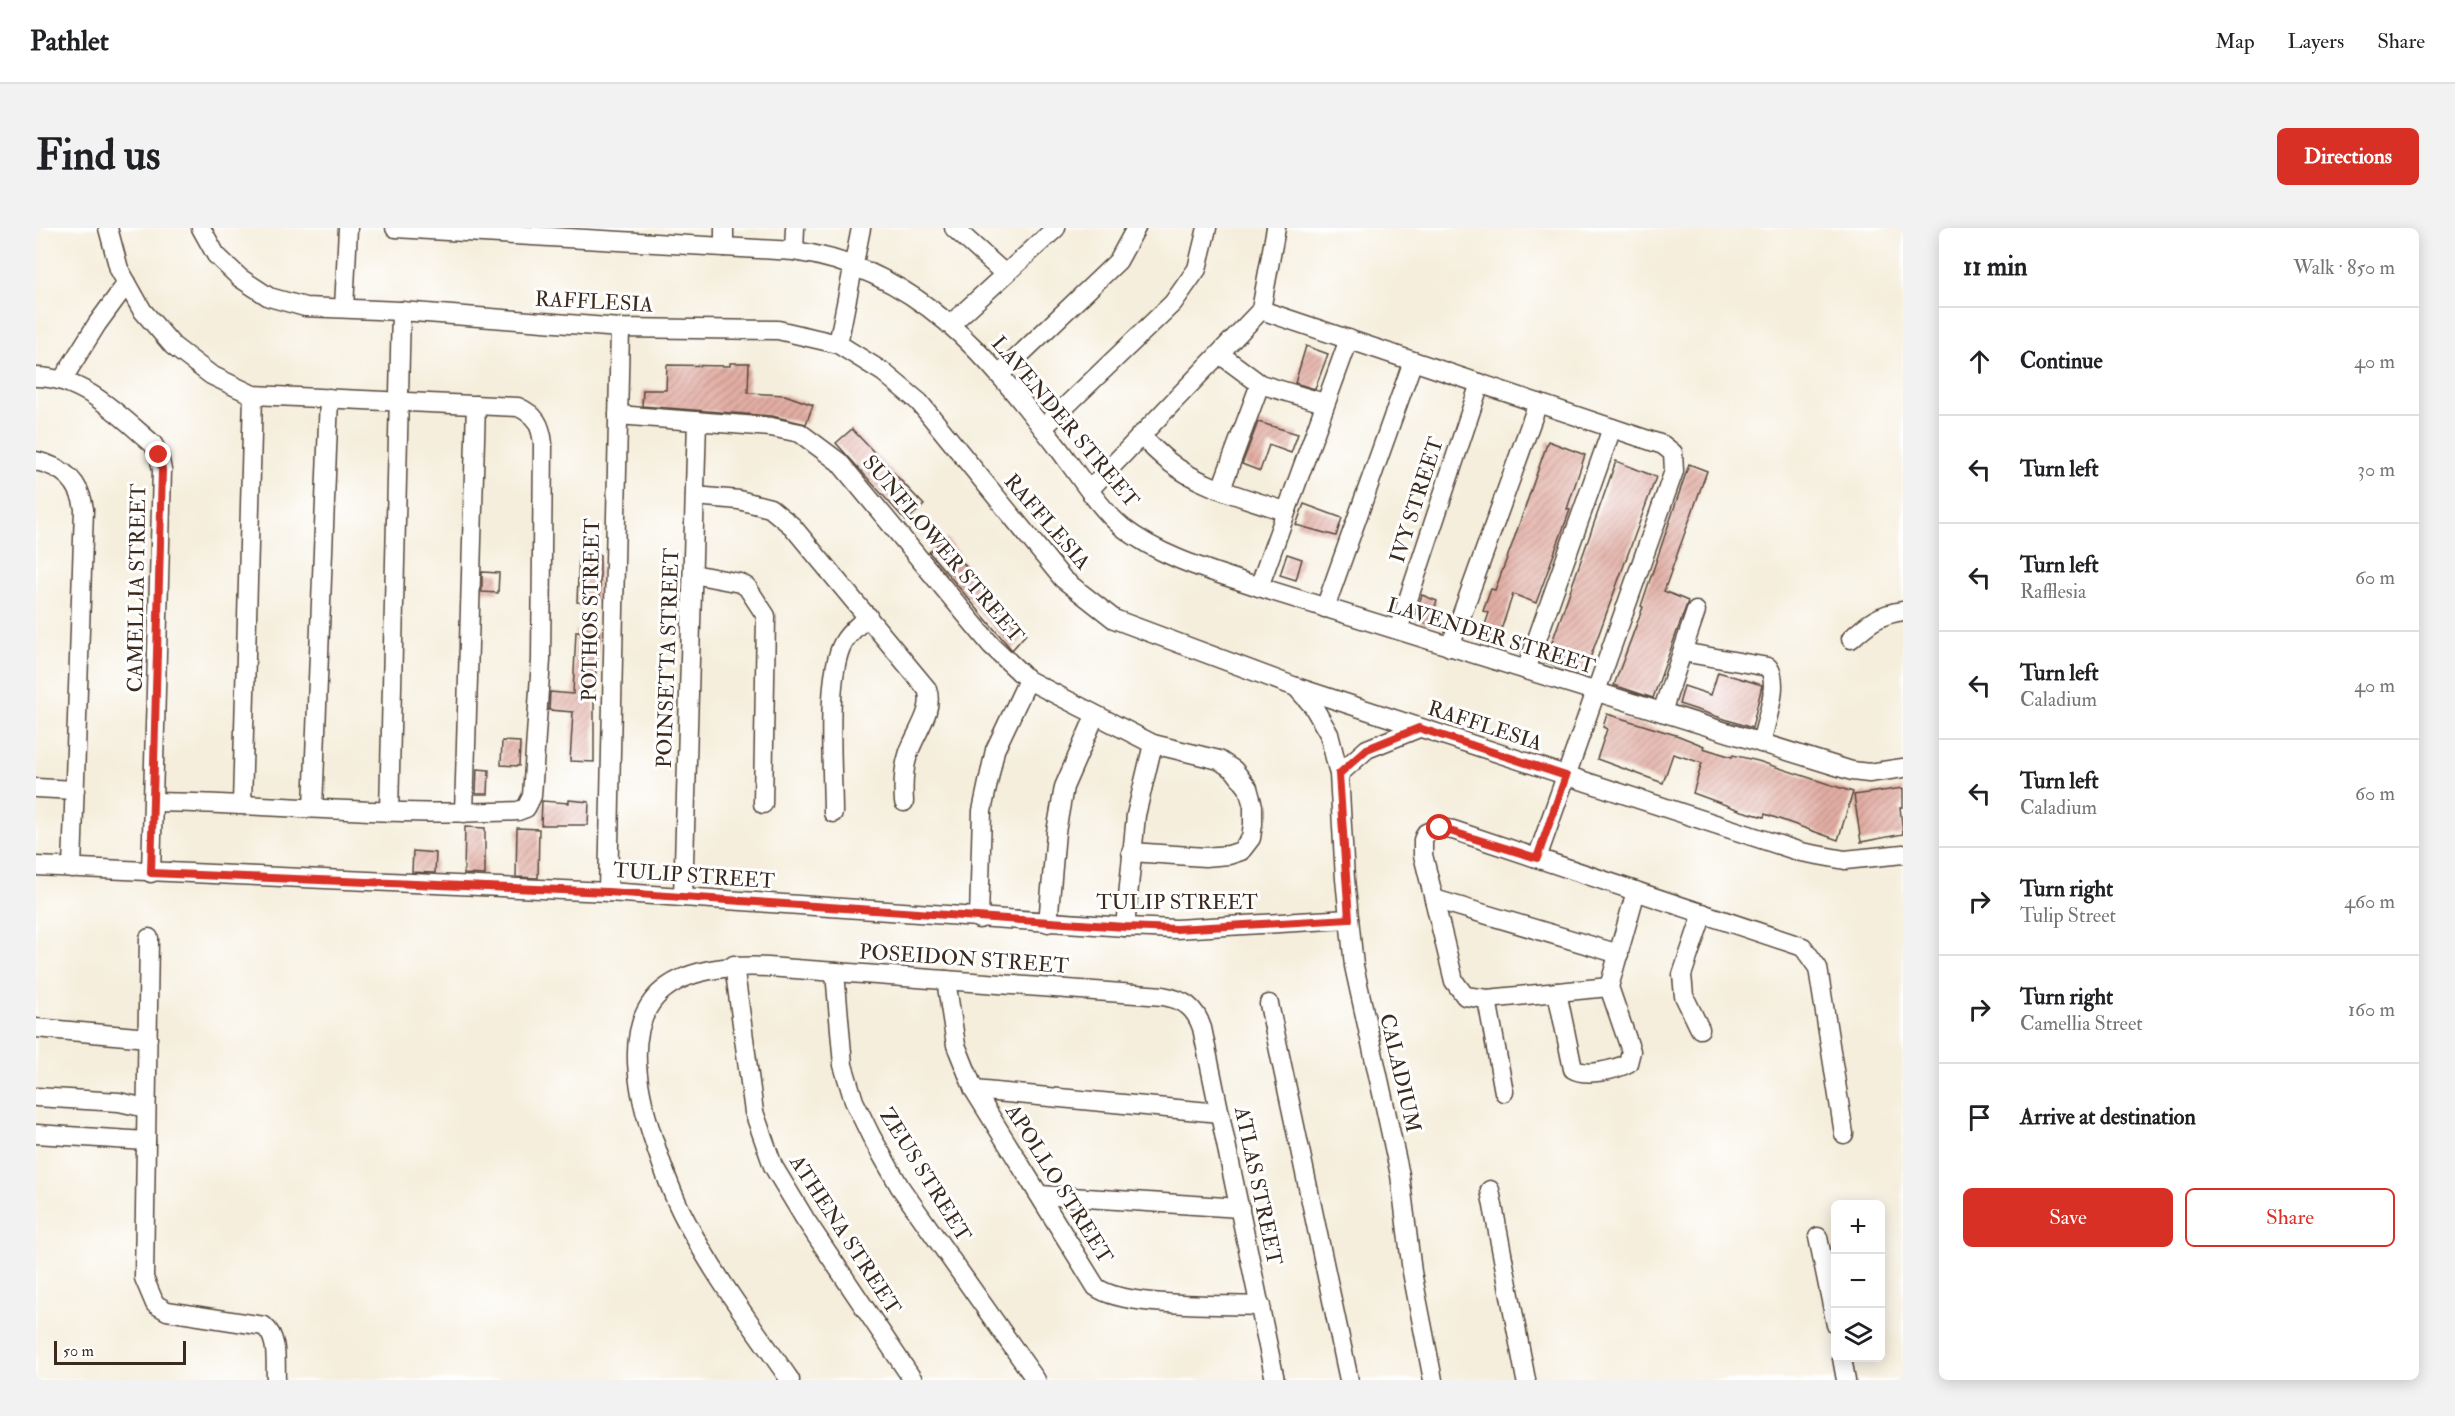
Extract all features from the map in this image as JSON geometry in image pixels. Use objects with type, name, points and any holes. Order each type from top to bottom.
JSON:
[{"type":"street","points":[[108,228],[119,269],[142,310],[173,346],[211,375],[253,395],[518,407],[537,419],[542,430],[541,660],[531,804],[518,811],[464,813],[155,802]]},
{"type":"street","name":"RAFFLESIA","points":[[201,228],[216,255],[240,278],[269,297],[305,307],[401,311],[620,328],[778,330],[838,344],[883,372],[919,402],[1063,579],[1114,619],[1296,687],[1823,858],[1866,859],[1903,854]]},
{"type":"street","points":[[344,308],[348,228]]},
{"type":"street","name":"LAVENDER STREET","points":[[395,228],[651,235],[723,247],[794,251],[855,264],[910,295],[951,324],[1000,374],[1120,525],[1149,546],[1191,565],[1259,587],[1852,771],[1869,773],[1903,768]]},
{"type":"street","points":[[723,247],[724,228]]},
{"type":"street","points":[[794,251],[795,228]]},
{"type":"street","points":[[838,344],[861,228]]},
{"type":"street","points":[[954,228],[1005,274]]},
{"type":"street","points":[[951,324],[1056,228]]},
{"type":"street","points":[[1000,374],[1118,261],[1136,228]]},
{"type":"street","points":[[1043,428],[1173,303],[1197,269],[1207,228]]},
{"type":"street","points":[[1090,489],[1140,435],[1221,355],[1261,310],[1276,228]]},
{"type":"street","points":[[62,380],[97,324],[127,283]]},
{"type":"street","points":[[1261,310],[1669,448],[1675,461],[1537,858]]},
{"type":"street","points":[[389,812],[401,311]]},
{"type":"street","name":"POTHOS STREET","points":[[608,892],[620,328]]},
{"type":"street","points":[[1259,587],[1349,339]]},
{"type":"street","points":[[1221,355],[1260,384],[1324,403]]},
{"type":"street","points":[[1325,608],[1413,361]]},
{"type":"street","name":"CAMELLIA STREET","points":[[36,376],[62,380],[87,390],[153,444],[159,455],[162,482],[155,802],[151,873]]},
{"type":"street","name":"IVY STREET","points":[[1398,630],[1480,383]]},
{"type":"street","points":[[1221,489],[1260,384]]},
{"type":"street","points":[[242,804],[253,395]]},
{"type":"street","points":[[312,808],[329,398]]},
{"type":"street","points":[[1450,647],[1538,403]]},
{"type":"street","points":[[464,813],[476,405]]},
{"type":"street","name":"SUNFLOWER STREET","points":[[618,415],[771,427],[800,433],[839,462],[991,645],[1028,680],[1153,744],[1220,760],[1234,770],[1248,788],[1253,806],[1251,838],[1241,851],[1228,855],[1131,852]]},
{"type":"street","name":"POINSETTA STREET","points":[[683,897],[697,421]]},
{"type":"street","points":[[1526,670],[1612,428]]},
{"type":"street","points":[[1140,435],[1168,462],[1221,489],[1285,511]]},
{"type":"street","points":[[36,461],[62,470],[74,481],[82,493],[84,509],[72,868]]},
{"type":"street","points":[[695,496],[739,500],[770,508],[792,526],[927,689],[930,696],[928,710],[907,756],[903,782],[904,802]]},
{"type":"street","points":[[693,574],[740,583],[747,587],[766,616],[763,804]]},
{"type":"street","points":[[1662,712],[1696,611]]},
{"type":"street","points":[[1851,639],[1869,622],[1885,613],[1903,611]]},
{"type":"street","points":[[833,813],[833,685],[836,659],[844,641],[868,616]]},
{"type":"street","points":[[1682,652],[1768,667],[1772,672],[1774,685],[1761,743]]},
{"type":"street","points":[[979,918],[982,811],[995,750],[1028,680]]},
{"type":"street","name":"CALADIUM","points":[[1296,687],[1312,706],[1329,734],[1339,774],[1349,919],[1361,1001],[1400,1175],[1412,1272],[1433,1380]]},
{"type":"street","points":[[1047,923],[1056,832],[1064,787],[1095,716]]},
{"type":"street","points":[[1339,774],[1367,749],[1419,728]]},
{"type":"street","points":[[1125,927],[1136,815],[1153,744]]},
{"type":"street","points":[[36,788],[75,790]]},
{"type":"street","points":[[1609,987],[1487,999],[1465,996],[1454,981],[1434,899],[1422,840],[1426,833],[1432,830],[1453,830],[1803,947],[1815,960],[1844,1134]]},
{"type":"street","name":"TULIP STREET","points":[[36,866],[608,892],[1125,927],[1176,929],[1349,919]]},
{"type":"street","points":[[1557,992],[1570,1066],[1582,1072],[1620,1067],[1631,1058],[1629,1043],[1609,987],[1636,891]]},
{"type":"street","points":[[1434,899],[1618,954]]},
{"type":"street","points":[[1700,1029],[1684,996],[1682,975],[1703,913]]},
{"type":"street","points":[[149,938],[144,1278],[155,1304],[167,1311],[264,1326],[272,1333],[275,1344],[276,1380]]},
{"type":"street","name":"POSEIDON STREET","points":[[790,1380],[714,1268],[685,1219],[662,1168],[645,1113],[635,1060],[636,1040],[641,1020],[663,990],[696,971],[734,965],[1163,996],[1189,1005]]},
{"type":"street","name":"ATHENA STREET","points":[[734,965],[754,1112],[773,1166],[913,1380]]},
{"type":"street","name":"ZEUS STREET","points":[[835,972],[843,1065],[854,1101],[870,1136],[900,1187],[1036,1380]]},
{"type":"street","name":"APOLLO STREET","points":[[946,980],[956,1046],[974,1090],[1088,1275],[1105,1293],[1127,1299],[1261,1306]]},
{"type":"street","points":[[1487,999],[1504,1092]]},
{"type":"street","points":[[1269,1004],[1349,1380]]},
{"type":"street","name":"ATLAS STREET","points":[[1189,1005],[1198,1017],[1202,1028],[1275,1380]]},
{"type":"street","points":[[36,1028],[148,1038]]},
{"type":"street","points":[[974,1090],[1220,1113]]},
{"type":"street","points":[[36,1097],[118,1102],[146,1108]]},
{"type":"street","points":[[36,1134],[146,1141]]},
{"type":"street","points":[[1490,1190],[1526,1380]]},
{"type":"street","points":[[1040,1195],[1240,1208]]},
{"type":"street","points":[[1818,1237],[1833,1308]]},
{"type":"street","points":[[1843,1362],[1846,1380]]},
{"type":"building","points":[[1306,346],[1328,354],[1315,389],[1295,383]]},
{"type":"building","points":[[730,363],[749,363],[748,393],[785,395],[813,405],[806,424],[772,416],[642,406],[643,390],[666,390],[667,365],[730,366]]},
{"type":"building","points":[[1258,422],[1298,434],[1291,453],[1269,445],[1260,471],[1242,464]]},
{"type":"building","points":[[852,429],[924,505],[906,521],[836,443]]},
{"type":"building","points":[[1548,441],[1585,455],[1567,509],[1570,510],[1536,603],[1513,594],[1496,645],[1480,639],[1489,613],[1483,611],[1491,589],[1495,590]]},
{"type":"building","points":[[1616,461],[1656,477],[1584,675],[1545,662]]},
{"type":"building","points":[[1689,464],[1707,471],[1664,591],[1688,601],[1653,698],[1614,685],[1643,607],[1641,606]]},
{"type":"building","points":[[1304,504],[1342,518],[1336,536],[1296,525]]},
{"type":"building","points":[[946,538],[960,555],[958,557],[1007,614],[1005,616],[1026,634],[1012,650],[929,552]]},
{"type":"building","points":[[579,554],[600,555],[600,603],[577,602]]},
{"type":"building","points":[[1287,554],[1302,559],[1296,580],[1280,575]]},
{"type":"building","points":[[482,572],[499,573],[498,593],[482,592]]},
{"type":"building","points":[[1422,595],[1437,601],[1429,625],[1414,619]]},
{"type":"building","points":[[576,631],[599,632],[594,695],[594,762],[570,761],[573,712],[549,710],[550,692],[573,694]]},
{"type":"building","points":[[1718,672],[1762,685],[1752,728],[1679,704],[1684,686],[1711,695]]},
{"type":"building","points":[[1607,714],[1679,736],[1704,746],[1703,748],[1732,757],[1733,755],[1758,761],[1853,792],[1838,840],[1765,814],[1764,817],[1742,811],[1693,793],[1702,763],[1673,754],[1663,783],[1597,759],[1607,729],[1603,727]]},
{"type":"building","points":[[502,741],[520,742],[519,766],[501,765]]},
{"type":"building","points":[[477,769],[489,770],[488,794],[476,794]]},
{"type":"building","points":[[1903,788],[1903,807],[1900,807],[1903,834],[1861,842],[1854,795]]},
{"type":"building","points":[[569,800],[589,802],[588,825],[541,825],[542,801],[569,803]]},
{"type":"building","points":[[465,827],[485,828],[485,875],[464,874]]},
{"type":"building","points":[[517,828],[539,829],[538,878],[516,877]]},
{"type":"building","points":[[413,851],[436,853],[435,873],[412,872]]},
{"type":"route","points":[[159,455],[162,470],[155,802],[151,873],[608,892],[1047,923],[1176,929],[1349,919],[1341,837],[1339,774],[1367,749],[1419,728],[1566,776],[1537,858],[1453,830],[1440,828]]}]
